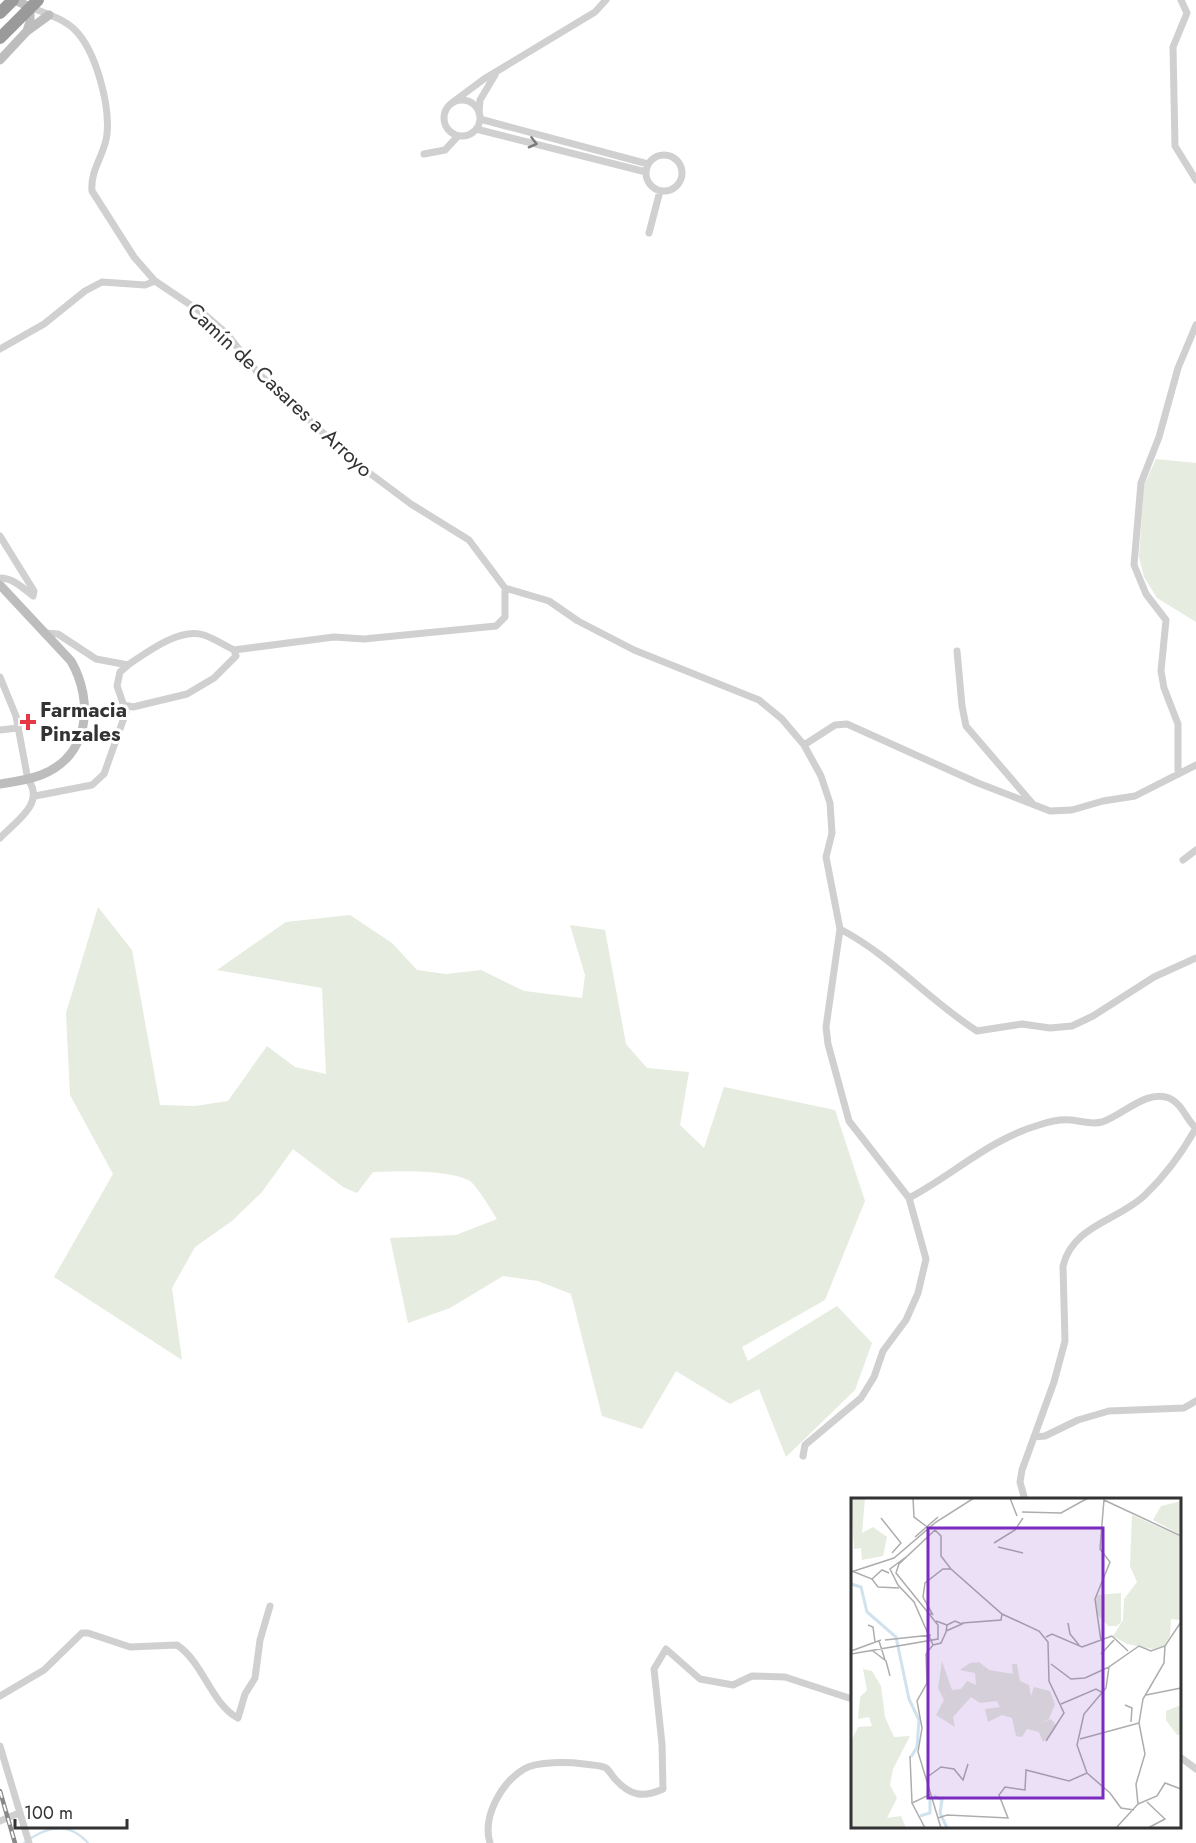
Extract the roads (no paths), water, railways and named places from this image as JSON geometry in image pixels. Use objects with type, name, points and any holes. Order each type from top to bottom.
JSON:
[{"type":"highway","points":[[0,12],[23,2]]},
{"type":"highway","points":[[0,38],[23,2]]},
{"type":"main road","points":[[23,2],[27,31]]},
{"type":"main road","points":[[0,60],[27,31],[49,15]]},
{"type":"main road","points":[[0,585],[71,661],[79,675],[86,701],[86,717],[82,731],[70,754],[44,774],[28,780],[0,784]]},
{"type":"street","points":[[496,73],[487,85],[476,129],[470,135],[458,136],[448,130],[444,120],[446,109],[453,102],[496,73],[595,12],[606,0]]},
{"type":"street","points":[[1181,0],[1187,13],[1173,47],[1175,146],[1196,180]]},
{"type":"street","name":"Camín de Casares a Arroyo","points":[[23,2],[64,22],[81,38],[93,57],[106,110],[107,134],[103,152],[91,179],[92,191],[134,257],[155,281],[204,314],[227,334],[257,372],[356,463],[411,504],[469,540],[505,588]]},
{"type":"street","points":[[453,102],[461,100],[471,103],[479,116],[648,164]]},
{"type":"street","points":[[476,129],[646,172]]},
{"type":"street","points":[[424,154],[446,150],[458,136]]},
{"type":"street","points":[[668,155],[678,162],[681,168],[681,180],[677,185],[660,191],[650,185],[646,172],[648,164],[657,156],[668,155]]},
{"type":"street","points":[[649,233],[660,191]]},
{"type":"street","points":[[0,349],[44,324],[85,291],[102,282],[145,285],[155,281]]},
{"type":"street","points":[[1178,774],[1180,748],[1178,724],[1164,688],[1161,671],[1166,620],[1146,594],[1134,566],[1141,483],[1159,437],[1178,368],[1196,325]]},
{"type":"street","points":[[0,536],[34,591],[33,596],[12,581],[0,578]]},
{"type":"street","points":[[35,796],[92,785],[104,774],[126,712],[117,686],[120,672],[149,651],[187,634],[202,634],[234,650],[334,637],[364,639],[496,626],[505,617],[505,588],[549,601],[578,621],[634,650],[725,684],[759,700],[782,719],[804,745],[821,776],[830,803],[832,833],[826,857],[840,929],[835,951],[826,1027],[836,1075],[849,1121],[909,1198],[926,1259],[918,1293],[906,1320],[883,1351],[874,1377],[861,1398],[805,1445],[803,1456]]},
{"type":"street","points":[[46,633],[58,634],[96,658],[128,665]]},
{"type":"street","points":[[124,705],[133,707],[187,694],[214,678],[236,656],[234,650]]},
{"type":"street","points":[[957,651],[966,726],[1034,805]]},
{"type":"street","points":[[0,677],[12,700],[28,780],[35,796],[27,812],[0,838]]},
{"type":"street","points":[[804,745],[835,725],[847,724],[1050,811],[1072,810],[1103,801],[1135,796],[1196,765]]},
{"type":"street","points":[[0,730],[18,728]]},
{"type":"street","points":[[1183,860],[1196,850]]},
{"type":"street","points":[[840,929],[870,945],[915,981],[948,1012],[977,1031],[1022,1024],[1050,1028],[1072,1026],[1093,1016],[1154,977],[1196,958]]},
{"type":"street","points":[[909,1198],[933,1186],[970,1158],[1015,1134],[1040,1125],[1069,1120],[1102,1122],[1149,1098],[1160,1096],[1171,1098],[1196,1128],[1168,1171],[1144,1196],[1130,1207],[1086,1231],[1076,1239],[1066,1256],[1063,1266],[1065,1341],[1020,1482],[1024,1498]]},
{"type":"street","points":[[1034,1437],[1045,1436],[1078,1420],[1110,1411],[1184,1408],[1196,1401]]},
{"type":"street","points":[[0,1696],[18,1683],[44,1670],[82,1634],[88,1633],[130,1647],[177,1645],[195,1662],[221,1701],[238,1718],[245,1694],[255,1678],[260,1641],[270,1606]]},
{"type":"street","points":[[490,1843],[487,1820],[502,1790],[525,1768],[561,1762],[584,1764],[606,1768],[628,1791],[639,1796],[648,1796],[663,1789],[662,1744],[654,1669],[666,1649],[700,1679],[733,1685],[752,1676],[785,1677],[851,1699]]},
{"type":"street","points":[[0,1746],[29,1843]]},
{"type":"street","points":[[1181,1758],[1196,1769]]},
{"type":"street","points":[[0,1821],[19,1813]]},
{"type":"waterway","points":[[24,1843],[40,1833],[56,1828],[73,1831],[88,1843]]},
{"type":"railway","points":[[0,1791],[15,1843]]},
{"type":"place","name":"Farmacia Pinzales","points":[[28,722]]}]
